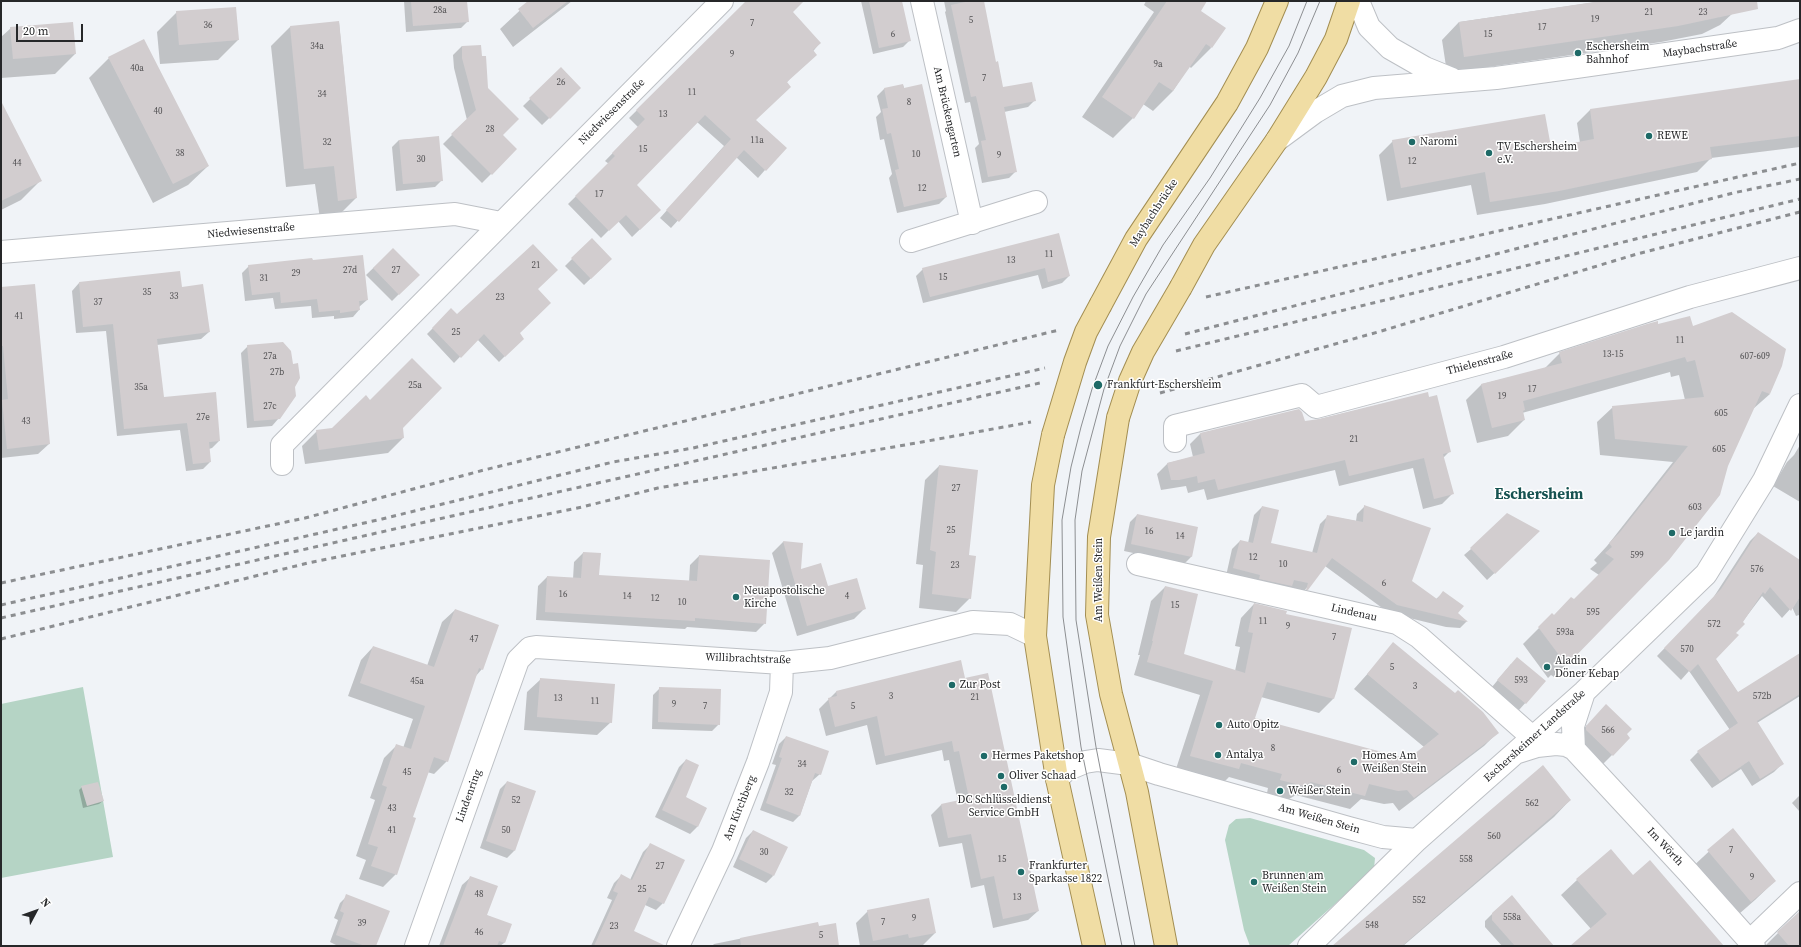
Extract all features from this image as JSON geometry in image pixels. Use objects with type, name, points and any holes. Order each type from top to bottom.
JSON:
[{"type":"main road","name":"Maybachbrücke","points":[[1035,636],[1043,485],[1053,435],[1074,362],[1086,332],[1136,239],[1227,102],[1257,48],[1277,1]]},
{"type":"main road","points":[[1277,140],[1316,77],[1336,39],[1349,1]]},
{"type":"main road","name":"Am Weißen Stein","points":[[1166,946],[1138,798],[1111,694],[1097,615],[1099,537],[1118,418],[1130,381],[1143,352],[1204,245],[1277,140]]},
{"type":"main road","points":[[1035,636],[1057,779],[1094,946]]},
{"type":"street","name":"Niedwiesenstraße","points":[[282,464],[282,445],[722,1]]},
{"type":"street","name":"Am Brückengarten","points":[[922,1],[972,223]]},
{"type":"street","name":"Maybachstraße","points":[[1358,1],[1369,27],[1390,48],[1425,68],[1455,81]]},
{"type":"street","name":"Maybachstraße","points":[[1277,140],[1315,112],[1342,96],[1374,88],[1496,78],[1778,38],[1800,30]]},
{"type":"street","points":[[911,241],[1036,202]]},
{"type":"street","name":"Niedwiesenstraße","points":[[1,252],[455,214],[501,223]]},
{"type":"street","name":"Thielenstraße","points":[[1175,441],[1175,426],[1302,395],[1316,407],[1504,357],[1690,297],[1800,268]]},
{"type":"street","name":"Eschersheimer Landstraße","points":[[1309,946],[1418,840],[1584,692],[1706,574],[1764,480],[1800,405]]},
{"type":"street","name":"Lindenau","points":[[1138,564],[1397,623],[1419,637],[1525,745]]},
{"type":"street","name":"Willibrachtstraße","points":[[527,650],[536,647],[782,663],[830,658],[973,622],[1010,624],[1035,636]]},
{"type":"street","name":"Lindenring","points":[[416,946],[518,660],[527,650]]},
{"type":"street","name":"Am Kirchberg","points":[[678,946],[723,851],[758,762],[781,692],[782,663]]},
{"type":"street","points":[[1525,745],[1537,746],[1556,744],[1566,745],[1574,749],[1573,726],[1584,692]]},
{"type":"street","name":"Im Wörth","points":[[1574,749],[1752,943]]},
{"type":"street","name":"Am Weißen Stein","points":[[1057,779],[1066,770],[1077,764],[1085,762],[1098,760],[1129,764],[1159,774],[1383,837],[1418,840]]},
{"type":"street","points":[[1752,943],[1800,893]]},
{"type":"green space","points":[[83,687],[113,857],[1,878],[1,704]]},
{"type":"green space","points":[[1250,818],[1364,850],[1375,858],[1374,869],[1288,946],[1250,946],[1244,930],[1225,840],[1229,825],[1236,819]]},
{"type":"building","points":[[411,1],[467,1],[469,22],[413,26]]},
{"type":"building","points":[[528,1],[568,1],[533,28],[518,9]]},
{"type":"building","points":[[746,1],[804,1],[793,12],[821,43],[813,50],[817,55],[787,82],[791,87],[756,120],[787,148],[766,171],[744,150],[679,222],[666,210],[731,139],[705,115],[637,185],[661,210],[640,230],[626,215],[609,231],[575,196],[615,156],[612,153],[645,119],[636,110]]},
{"type":"building","points":[[869,1],[902,1],[911,41],[879,48]]},
{"type":"building","points":[[970,1],[984,1],[996,62],[998,61],[1003,87],[1032,82],[1036,101],[1004,107],[1017,172],[988,177],[981,141],[986,140],[976,96],[971,97],[951,5]]},
{"type":"building","points":[[1167,1],[1207,1],[1201,11],[1226,28],[1212,48],[1206,44],[1173,91],[1159,82],[1134,119],[1102,97]]},
{"type":"building","points":[[1601,1],[1757,1],[1758,9],[1678,26],[1464,57],[1459,22]]},
{"type":"building","points":[[236,7],[239,40],[179,45],[176,11]]},
{"type":"building","points":[[339,21],[357,198],[338,201],[334,166],[304,169],[290,26]]},
{"type":"building","points":[[73,22],[76,54],[13,59],[10,27]]},
{"type":"building","points":[[144,39],[209,166],[173,184],[108,57]]},
{"type":"building","points":[[481,45],[482,56],[486,56],[488,88],[519,119],[503,135],[517,149],[492,175],[451,134],[476,110],[462,58],[462,46]]},
{"type":"building","points":[[561,67],[581,88],[550,119],[529,98]]},
{"type":"building","points":[[1800,79],[1800,136],[1710,147],[1712,159],[1559,191],[1490,202],[1485,172],[1401,188],[1392,140],[1545,114],[1551,147],[1594,139],[1590,109]]},
{"type":"building","points":[[903,84],[904,88],[922,84],[947,197],[904,207],[895,170],[899,169],[891,133],[887,134],[882,109],[888,108],[884,88]]},
{"type":"building","points":[[1,101],[42,181],[1,201]]},
{"type":"building","points":[[439,136],[443,181],[403,184],[399,140]]},
{"type":"building","points":[[1059,233],[1070,276],[1048,282],[1045,268],[930,297],[922,268]]},
{"type":"building","points":[[592,238],[612,259],[591,279],[571,258]]},
{"type":"building","points":[[533,244],[558,270],[538,289],[551,303],[520,333],[524,339],[505,357],[484,334],[461,358],[432,328],[451,308],[457,314]]},
{"type":"building","points":[[393,248],[420,275],[399,295],[373,268]]},
{"type":"building","points":[[363,255],[368,300],[359,301],[360,310],[340,313],[340,310],[319,312],[317,299],[281,303],[280,292],[252,295],[248,265],[312,258],[313,260]]},
{"type":"building","points":[[180,271],[182,287],[203,284],[210,332],[157,339],[164,397],[216,392],[220,441],[209,442],[211,462],[193,464],[187,423],[124,429],[113,324],[83,327],[79,282]]},
{"type":"building","points":[[35,284],[50,444],[7,449],[2,400],[8,399],[3,346],[1,346],[1,287]]},
{"type":"building","points":[[1732,312],[1786,349],[1782,366],[1770,394],[1762,391],[1728,466],[1720,495],[1669,560],[1570,662],[1568,660],[1565,663],[1538,627],[1552,613],[1554,615],[1571,597],[1574,599],[1614,559],[1605,553],[1612,547],[1609,543],[1620,532],[1688,446],[1615,439],[1612,406],[1704,397],[1695,360],[1687,362],[1685,357],[1523,401],[1525,420],[1492,428],[1481,384],[1562,363],[1559,352],[1647,324],[1658,321],[1658,324],[1690,316],[1693,326]]},
{"type":"building","points":[[283,342],[291,351],[293,364],[298,363],[300,378],[295,387],[296,396],[280,419],[254,421],[247,345]]},
{"type":"building","points":[[412,358],[442,388],[403,428],[404,438],[319,450],[316,430],[332,428],[366,395],[370,400]]},
{"type":"building","points":[[1428,392],[1429,397],[1437,395],[1451,452],[1443,454],[1454,494],[1434,499],[1424,458],[1349,476],[1345,460],[1218,490],[1215,479],[1198,483],[1197,476],[1179,480],[1171,480],[1167,463],[1205,453],[1200,433],[1299,409],[1302,412],[1305,421],[1319,419]]},
{"type":"building","points":[[939,465],[978,470],[969,555],[976,556],[971,599],[932,594],[936,552],[930,550]]},
{"type":"building","points":[[1364,505],[1431,528],[1412,581],[1437,599],[1443,591],[1464,606],[1458,613],[1468,622],[1397,605],[1332,558],[1308,590],[1306,590],[1308,583],[1294,580],[1292,586],[1259,579],[1260,575],[1233,568],[1240,540],[1253,543],[1262,506],[1279,510],[1271,543],[1317,553],[1327,515],[1363,522]]},
{"type":"building","points":[[1507,513],[1540,531],[1495,574],[1470,548]]},
{"type":"building","points":[[1137,514],[1198,527],[1192,557],[1131,544]]},
{"type":"building","points":[[1758,532],[1800,560],[1800,597],[1791,611],[1770,587],[1765,594],[1763,592],[1743,622],[1745,624],[1736,633],[1739,635],[1716,659],[1738,692],[1800,653],[1800,694],[1757,721],[1784,764],[1760,779],[1749,761],[1720,781],[1697,751],[1738,723],[1698,664],[1690,672],[1664,648],[1721,589]]},
{"type":"building","points":[[783,541],[803,543],[801,569],[821,563],[828,586],[857,578],[866,609],[807,626]]},
{"type":"building","points":[[583,552],[601,553],[599,575],[697,581],[699,555],[770,560],[766,624],[695,618],[695,621],[545,612],[547,576],[581,578]]},
{"type":"building","points":[[1165,586],[1198,594],[1184,654],[1245,673],[1253,633],[1248,632],[1254,603],[1287,611],[1286,614],[1352,628],[1334,699],[1267,682],[1255,718],[1408,759],[1439,734],[1367,674],[1393,642],[1455,693],[1458,690],[1483,712],[1499,733],[1414,798],[1407,790],[1398,791],[1369,784],[1365,796],[1311,782],[1304,786],[1280,780],[1282,774],[1241,763],[1239,769],[1190,756],[1213,681],[1147,662]]},
{"type":"building","points":[[455,609],[499,625],[483,670],[479,668],[448,762],[434,757],[413,817],[416,818],[397,875],[371,866],[378,847],[368,844],[387,787],[382,785],[396,744],[411,749],[425,706],[360,683],[373,646],[434,667]]},
{"type":"building","points":[[1517,657],[1546,681],[1526,704],[1497,680]]},
{"type":"building","points":[[961,660],[965,678],[988,673],[1039,911],[1003,919],[994,876],[981,879],[971,834],[948,838],[941,804],[969,798],[959,751],[954,752],[952,741],[885,756],[877,716],[835,727],[828,698],[837,696],[836,691]]},
{"type":"building","points":[[540,678],[615,684],[612,723],[537,717]]},
{"type":"building","points":[[659,687],[721,689],[720,725],[658,722]]},
{"type":"building","points":[[1606,704],[1632,729],[1627,734],[1630,738],[1613,756],[1586,730],[1586,726]]},
{"type":"building","points":[[786,736],[829,751],[821,775],[815,773],[800,816],[766,803],[782,758],[779,757]]},
{"type":"building","points":[[686,759],[699,765],[686,797],[707,808],[698,827],[662,810]]},
{"type":"building","points":[[1543,765],[1571,800],[1402,946],[1332,946]]},
{"type":"building","points":[[507,781],[536,791],[515,851],[486,841]]},
{"type":"building","points":[[98,782],[104,801],[87,806],[81,786]]},
{"type":"building","points":[[1733,828],[1776,881],[1751,902],[1707,850]]},
{"type":"building","points":[[753,830],[788,847],[774,876],[739,859]]},
{"type":"building","points":[[650,843],[685,860],[664,904],[649,897],[634,931],[666,946],[594,946],[618,893],[613,891],[621,874],[632,880]]},
{"type":"building","points":[[1611,849],[1633,875],[1650,860],[1724,946],[1570,946],[1607,914],[1576,879]]},
{"type":"building","points":[[470,876],[498,886],[487,915],[512,924],[505,943],[499,941],[497,946],[443,946]]},
{"type":"building","points":[[346,894],[390,911],[376,946],[365,946],[336,935],[344,913],[340,911]]},
{"type":"building","points":[[1512,895],[1554,946],[1515,946],[1492,920],[1492,913]]},
{"type":"building","points":[[929,898],[936,933],[909,938],[908,934],[873,941],[867,910]]},
{"type":"building","points":[[1800,911],[1800,946],[1789,946],[1777,932]]},
{"type":"building","points":[[818,922],[819,926],[836,923],[839,946],[741,946],[740,938]]},
{"type":"tram line","points":[[1122,946],[1081,747],[1063,617],[1062,520],[1071,467],[1092,389],[1108,346],[1133,297],[1163,245],[1210,178],[1260,98],[1289,46],[1307,1]]},
{"type":"tram line","points":[[1135,946],[1096,747],[1076,620],[1075,520],[1082,471],[1104,389],[1120,346],[1146,294],[1270,105],[1298,53],[1320,1]]},
{"type":"railway","points":[[1206,297],[1800,163]]},
{"type":"railway","points":[[1185,334],[1733,193],[1800,179]]},
{"type":"railway","points":[[1176,351],[1800,199]]},
{"type":"railway","points":[[1160,393],[1378,332],[1637,254],[1800,212]]},
{"type":"railway","points":[[1,583],[305,518],[484,470],[1059,330]]},
{"type":"railway","points":[[1,605],[382,519],[613,462],[693,448],[1045,368]]},
{"type":"railway","points":[[1,618],[1040,383]]},
{"type":"railway","points":[[1,639],[308,563],[582,507],[658,488],[1031,422]]},
{"type":"place","name":"Eschersheim Bahnhof","points":[[1578,53]]},
{"type":"place","name":"REWE","points":[[1649,136]]},
{"type":"place","name":"Naromi","points":[[1412,142]]},
{"type":"place","name":"TV Eschersheim e.V.","points":[[1489,153]]},
{"type":"place","name":"Frankfurt-Eschersheim","points":[[1098,385]]},
{"type":"place","name":"Le jardin","points":[[1672,533]]},
{"type":"place","name":"Neuapostolische Kirche","points":[[736,597]]},
{"type":"place","name":"Aladin Döner Kebap","points":[[1547,667]]},
{"type":"place","name":"Zur Post","points":[[952,685]]},
{"type":"place","name":"Auto Opitz","points":[[1219,725]]},
{"type":"place","name":"Antalya","points":[[1218,755]]},
{"type":"place","name":"Hermes Paketshop","points":[[984,756]]},
{"type":"place","name":"Homes Am Weißen Stein","points":[[1354,762]]},
{"type":"place","name":"Oliver Schaad","points":[[1001,776]]},
{"type":"place","name":"DC Schlüsseldienst Service GmbH","points":[[1004,787]]},
{"type":"place","name":"Weißer Stein","points":[[1280,791]]},
{"type":"place","name":"Frankfurter Sparkasse 1822","points":[[1021,872]]},
{"type":"place","name":"Brunnen am Weißen Stein","points":[[1254,882]]},
{"type":"district","name":"Eschersheim","points":[[1539,495]]}]
